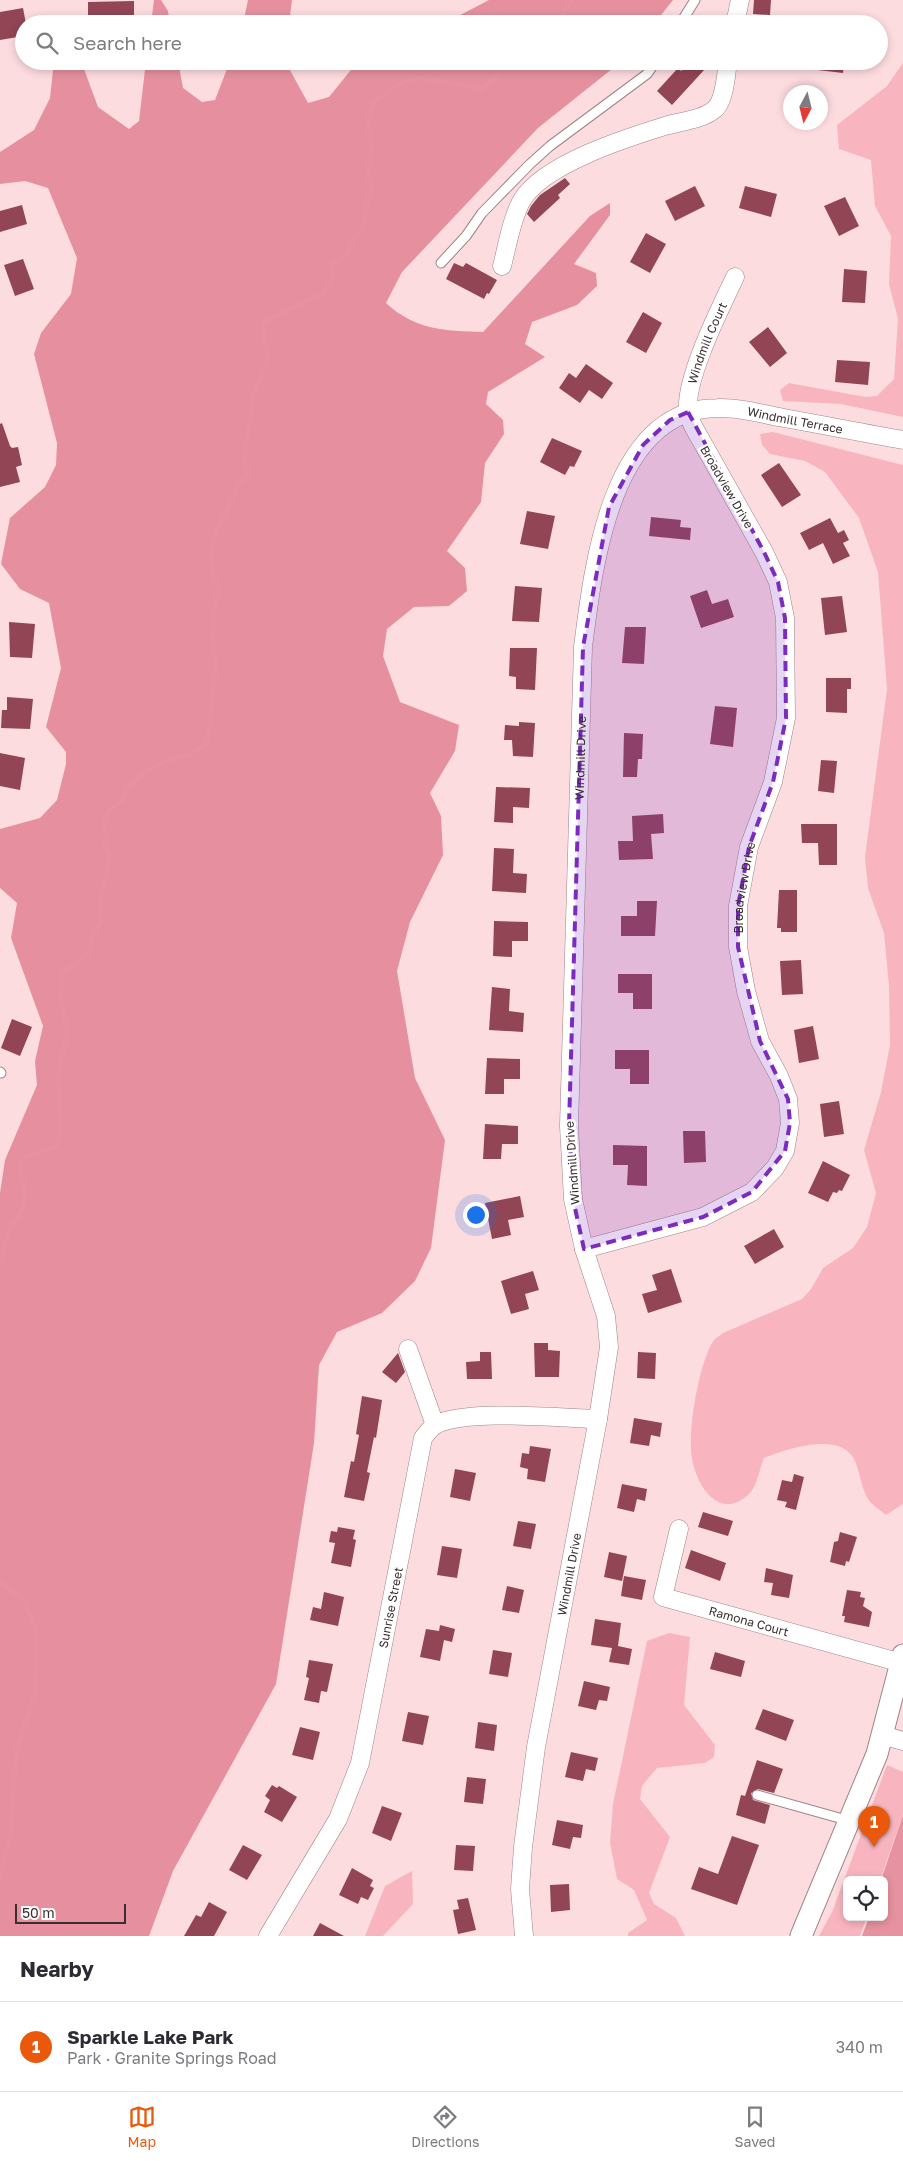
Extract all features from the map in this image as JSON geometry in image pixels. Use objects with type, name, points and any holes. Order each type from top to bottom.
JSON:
[{"type":"street","points":[[737,15],[740,0]]},
{"type":"street","points":[[502,266],[522,201],[538,182],[602,146],[677,122],[700,118],[716,108],[721,100],[726,70]]},
{"type":"street","name":"Windmill Court","points":[[688,412],[690,390],[706,340],[735,277]]},
{"type":"street","name":"Windmill Terrace","points":[[688,412],[716,408],[747,410],[903,440]]},
{"type":"street","name":"Windmill Drive","points":[[524,1936],[520,1889],[523,1846],[536,1747],[598,1419],[609,1347],[606,1316],[584,1248],[573,1199],[569,1126],[585,631],[601,540],[609,507],[618,484],[643,445],[670,420],[688,412]]},
{"type":"street","name":"Broadview Drive","points":[[584,1248],[703,1217],[752,1192],[775,1168],[785,1151],[790,1123],[788,1099],[779,1076],[760,1041],[746,991],[738,947],[738,906],[749,847],[773,782],[786,718],[785,618],[778,582],[764,552],[693,426],[688,412]]},
{"type":"street","points":[[408,1349],[435,1425],[452,1419],[496,1416],[598,1419]]},
{"type":"street","name":"Sunrise Street","points":[[268,1936],[338,1819],[360,1763],[423,1438],[435,1425]]},
{"type":"street","name":"Ramona Court","points":[[679,1529],[663,1597],[902,1666]]},
{"type":"street","points":[[801,1936],[877,1754],[902,1666]]},
{"type":"street","points":[[882,1734],[903,1741]]},
{"type":"lane","points":[[686,15],[695,0]]},
{"type":"lane","points":[[441,264],[466,236],[482,213],[530,164],[550,146],[648,74],[650,70]]},
{"type":"lane","points":[[757,1795],[850,1821]]},
{"type":"highlighted area","points":[[688,412],[764,552],[778,582],[785,618],[786,718],[773,782],[749,847],[738,906],[738,947],[760,1041],[788,1099],[790,1123],[785,1151],[752,1192],[703,1217],[584,1249],[573,1199],[569,1126],[583,647],[609,507],[643,445],[670,420]]},
{"type":"shaded area","points":[[154,0],[161,0],[169,15],[152,15]]},
{"type":"shaded area","points":[[248,0],[292,0],[290,15],[245,15]]},
{"type":"shaded area","points":[[489,0],[673,0],[661,15],[460,15]]},
{"type":"shaded area","points":[[903,63],[903,417],[841,404],[783,401],[780,390],[789,383],[865,397],[877,396],[894,379],[898,319],[889,284],[891,236],[875,206],[871,160],[839,149],[837,125],[887,86]]},
{"type":"shaded area","points":[[53,70],[84,70],[98,107],[129,129],[139,121],[145,70],[180,70],[183,88],[202,102],[215,100],[227,70],[290,70],[308,103],[329,97],[351,70],[611,70],[538,128],[402,272],[386,303],[408,319],[419,324],[443,330],[483,332],[590,216],[610,203],[610,215],[574,264],[596,273],[597,286],[577,305],[532,322],[525,344],[545,357],[488,392],[486,404],[503,420],[504,434],[485,463],[481,502],[447,551],[465,568],[467,591],[449,606],[414,607],[387,629],[383,656],[400,702],[459,725],[455,751],[430,793],[441,816],[443,855],[410,922],[397,971],[415,1078],[445,1140],[431,1248],[415,1281],[382,1313],[337,1332],[319,1365],[314,1443],[276,1684],[173,1871],[149,1936],[0,1936],[0,1193],[5,1160],[37,1085],[35,1061],[43,1026],[11,938],[17,903],[0,888],[0,829],[40,818],[57,800],[66,764],[66,752],[46,727],[61,668],[49,603],[20,589],[1,564],[10,518],[45,487],[56,465],[57,443],[34,354],[41,333],[71,294],[77,258],[48,188],[25,181],[0,184],[0,152],[34,130],[50,98]]},
{"type":"shaded area","points":[[773,432],[903,465],[903,1504],[886,1515],[868,1499],[854,1459],[847,1451],[837,1446],[825,1444],[798,1447],[764,1458],[750,1493],[739,1501],[729,1504],[720,1503],[705,1490],[699,1481],[692,1459],[691,1432],[699,1380],[714,1340],[723,1333],[802,1299],[811,1289],[823,1268],[853,1248],[867,1227],[876,1193],[864,1150],[881,1092],[890,1045],[889,986],[884,933],[868,888],[865,857],[887,689],[878,572],[859,518],[825,472],[805,461],[770,454],[762,445],[760,434]]},
{"type":"shaded area","points":[[669,1633],[690,1637],[684,1705],[715,1745],[714,1757],[705,1763],[657,1768],[642,1786],[640,1799],[670,1837],[649,1893],[654,1904],[676,1918],[685,1936],[628,1936],[628,1933],[647,1920],[634,1890],[617,1879],[610,1843],[613,1804],[647,1641]]},
{"type":"shaded area","points":[[887,1765],[903,1772],[903,1814],[881,1876],[845,1876]]},
{"type":"shaded area","points":[[903,1815],[903,1936],[862,1936],[868,1921],[888,1921],[888,1876],[882,1876]]},
{"type":"shaded area","points":[[412,1871],[413,1904],[383,1936],[365,1936],[385,1886]]},
{"type":"shaded area","points":[[843,1883],[843,1921],[866,1921],[860,1936],[819,1936],[832,1912]]},
{"type":"building","points":[[754,0],[771,0],[770,15],[753,14]]},
{"type":"building","points":[[134,1],[134,15],[88,15],[88,2]]},
{"type":"building","points":[[23,8],[24,15],[15,15],[15,38],[0,40],[0,12]]},
{"type":"building","points":[[676,70],[704,70],[672,105],[657,91]]},
{"type":"building","points":[[818,70],[843,70],[843,73]]},
{"type":"building","points":[[565,178],[570,184],[558,195],[560,198],[534,222],[527,214],[531,206],[540,195]]},
{"type":"building","points":[[695,186],[705,206],[675,221],[665,201]]},
{"type":"building","points":[[745,186],[777,194],[771,217],[739,208]]},
{"type":"building","points":[[845,197],[859,226],[839,236],[824,206]]},
{"type":"building","points":[[22,205],[27,224],[0,232],[0,211]]},
{"type":"building","points":[[646,233],[666,244],[650,273],[630,262]]},
{"type":"building","points":[[23,259],[34,289],[15,296],[4,265]]},
{"type":"building","points":[[454,263],[463,267],[466,263],[497,280],[484,299],[446,279]]},
{"type":"building","points":[[844,269],[867,271],[865,303],[842,302]]},
{"type":"building","points":[[643,312],[662,323],[646,353],[626,342]]},
{"type":"building","points":[[768,327],[787,353],[770,367],[749,342]]},
{"type":"building","points":[[837,360],[870,362],[868,385],[835,382]]},
{"type":"building","points":[[586,364],[613,383],[602,399],[589,390],[580,403],[559,388],[569,373],[576,378]]},
{"type":"building","points":[[2,423],[10,446],[12,448],[18,447],[22,465],[16,467],[20,482],[0,487],[0,424]]},
{"type":"building","points":[[552,438],[582,451],[574,467],[570,466],[565,475],[540,462]]},
{"type":"building","points":[[779,463],[801,495],[782,507],[761,475]]},
{"type":"building","points":[[527,511],[555,516],[548,549],[520,544]]},
{"type":"building","points":[[651,517],[681,520],[680,527],[691,528],[690,540],[649,536]]},
{"type":"building","points":[[830,518],[838,533],[844,530],[849,540],[843,543],[850,556],[833,564],[823,543],[809,550],[800,533]]},
{"type":"building","points":[[515,586],[542,588],[539,622],[512,621]]},
{"type":"building","points":[[707,590],[712,604],[728,599],[734,617],[701,628],[690,596]]},
{"type":"building","points":[[842,596],[847,632],[825,635],[821,598]]},
{"type":"building","points":[[9,622],[35,624],[32,658],[10,657]]},
{"type":"building","points":[[625,627],[646,627],[644,664],[622,663]]},
{"type":"building","points":[[510,648],[537,648],[535,690],[516,689],[516,677],[509,676]]},
{"type":"building","points":[[826,678],[851,678],[851,689],[847,689],[847,713],[826,712]]},
{"type":"building","points":[[7,697],[33,699],[30,729],[1,728],[2,710],[7,710]]},
{"type":"building","points":[[715,706],[737,708],[733,747],[710,744]]},
{"type":"building","points":[[519,722],[535,723],[533,757],[513,756],[512,740],[504,740],[505,725],[519,726]]},
{"type":"building","points":[[624,733],[643,734],[642,759],[638,759],[637,777],[623,777]]},
{"type":"building","points":[[0,753],[25,758],[20,790],[0,786]]},
{"type":"building","points":[[821,760],[837,761],[834,793],[818,791]]},
{"type":"building","points":[[496,787],[530,788],[529,808],[513,807],[513,823],[494,822]]},
{"type":"building","points":[[663,814],[664,833],[651,834],[653,859],[619,860],[618,841],[633,841],[632,816]]},
{"type":"building","points":[[801,824],[837,824],[837,865],[819,865],[818,843],[802,843]]},
{"type":"building","points":[[494,848],[514,849],[513,873],[527,874],[526,893],[492,891]]},
{"type":"building","points":[[779,890],[797,890],[797,932],[781,932],[781,928],[777,928]]},
{"type":"building","points":[[637,901],[657,901],[655,936],[621,936],[621,916],[637,916]]},
{"type":"building","points":[[494,921],[528,922],[528,941],[512,941],[512,957],[493,956]]},
{"type":"building","points":[[801,960],[803,994],[782,995],[780,961]]},
{"type":"building","points":[[618,974],[652,974],[652,1009],[633,1009],[633,993],[618,993]]},
{"type":"building","points":[[492,987],[510,989],[509,1011],[524,1013],[523,1032],[489,1030]]},
{"type":"building","points":[[12,1019],[32,1027],[20,1056],[1,1048]]},
{"type":"building","points":[[813,1026],[819,1059],[799,1063],[794,1030]]},
{"type":"building","points":[[615,1050],[649,1050],[649,1084],[630,1084],[630,1069],[615,1069]]},
{"type":"building","points":[[487,1058],[520,1059],[520,1079],[504,1079],[504,1094],[485,1094]]},
{"type":"building","points":[[839,1101],[844,1134],[824,1137],[820,1104]]},
{"type":"building","points":[[485,1124],[518,1126],[518,1144],[502,1144],[501,1159],[483,1159]]},
{"type":"building","points":[[683,1131],[705,1131],[706,1162],[684,1163]]},
{"type":"building","points":[[613,1145],[647,1146],[647,1186],[627,1185],[628,1165],[613,1165]]},
{"type":"building","points":[[823,1161],[850,1175],[842,1191],[833,1192],[828,1202],[808,1193]]},
{"type":"building","points":[[520,1196],[524,1217],[508,1220],[511,1235],[492,1239],[485,1203]]},
{"type":"building","points":[[774,1229],[784,1247],[755,1264],[744,1246]]},
{"type":"building","points":[[671,1269],[682,1302],[648,1313],[642,1294],[657,1290],[652,1275]]},
{"type":"building","points":[[533,1271],[539,1290],[525,1294],[529,1309],[511,1314],[501,1281]]},
{"type":"building","points":[[534,1343],[548,1343],[548,1350],[560,1351],[559,1377],[535,1377]]},
{"type":"building","points":[[480,1352],[491,1352],[492,1379],[467,1379],[466,1362],[480,1361]]},
{"type":"building","points":[[638,1352],[656,1353],[655,1379],[637,1378]]},
{"type":"building","points":[[398,1353],[405,1372],[396,1383],[382,1372]]},
{"type":"building","points":[[362,1396],[382,1400],[376,1438],[374,1437],[367,1472],[370,1473],[364,1501],[344,1497],[351,1461],[354,1462],[359,1435],[356,1434]]},
{"type":"building","points":[[634,1418],[662,1423],[660,1437],[651,1435],[649,1446],[630,1443]]},
{"type":"building","points":[[530,1446],[551,1449],[545,1482],[527,1479],[528,1469],[520,1467],[522,1453],[529,1454]]},
{"type":"building","points":[[455,1469],[476,1473],[470,1501],[450,1497]]},
{"type":"building","points":[[794,1474],[804,1477],[796,1510],[785,1507],[787,1502],[777,1500],[782,1480],[792,1482]]},
{"type":"building","points":[[622,1484],[647,1489],[645,1501],[637,1499],[634,1512],[617,1508]]},
{"type":"building","points":[[703,1512],[733,1521],[728,1536],[698,1527]]},
{"type":"building","points":[[518,1521],[536,1524],[531,1549],[513,1546]]},
{"type":"building","points":[[338,1527],[355,1530],[353,1539],[356,1540],[351,1567],[331,1563],[335,1543],[329,1542],[331,1531],[337,1532]]},
{"type":"building","points":[[840,1532],[857,1537],[849,1562],[846,1561],[845,1566],[830,1562],[834,1542],[838,1541]]},
{"type":"building","points":[[442,1546],[462,1549],[457,1578],[437,1575]]},
{"type":"building","points":[[691,1550],[726,1563],[720,1581],[685,1568]]},
{"type":"building","points":[[609,1552],[627,1556],[622,1581],[604,1577]]},
{"type":"building","points":[[766,1568],[793,1575],[789,1598],[771,1595],[773,1583],[764,1582]]},
{"type":"building","points":[[624,1576],[646,1580],[642,1600],[621,1596]]},
{"type":"building","points":[[507,1586],[524,1590],[519,1613],[502,1610]]},
{"type":"building","points":[[847,1590],[861,1592],[860,1597],[865,1598],[863,1606],[872,1612],[869,1627],[844,1622],[845,1616],[842,1616]]},
{"type":"building","points":[[324,1592],[344,1597],[338,1626],[310,1620],[313,1607],[321,1609]]},
{"type":"building","points":[[595,1619],[621,1623],[618,1646],[632,1649],[629,1665],[609,1662],[612,1648],[591,1645]]},
{"type":"building","points":[[440,1625],[455,1629],[452,1642],[444,1640],[440,1661],[420,1657],[426,1629],[439,1631]]},
{"type":"building","points":[[493,1650],[512,1653],[508,1677],[489,1674]]},
{"type":"building","points":[[715,1652],[745,1661],[741,1677],[710,1669]]},
{"type":"building","points":[[309,1660],[333,1664],[327,1692],[321,1691],[319,1703],[304,1700],[309,1678],[306,1677]]},
{"type":"building","points":[[584,1681],[610,1687],[607,1701],[599,1700],[596,1710],[578,1706]]},
{"type":"building","points":[[763,1709],[794,1720],[786,1741],[755,1729]]},
{"type":"building","points":[[408,1712],[429,1716],[423,1745],[402,1741]]},
{"type":"building","points":[[478,1722],[497,1725],[494,1751],[475,1748]]},
{"type":"building","points":[[300,1727],[320,1732],[313,1760],[292,1755]]},
{"type":"building","points":[[571,1752],[598,1758],[595,1771],[586,1769],[583,1781],[565,1777]]},
{"type":"building","points":[[757,1760],[783,1769],[774,1793],[758,1789],[751,1793],[753,1800],[770,1805],[765,1824],[736,1815],[741,1795],[745,1796]]},
{"type":"building","points":[[467,1777],[486,1779],[483,1804],[464,1802]]},
{"type":"building","points":[[272,1785],[277,1788],[279,1786],[297,1797],[282,1822],[264,1812],[270,1800],[265,1796]]},
{"type":"building","points":[[382,1806],[402,1813],[391,1841],[372,1833]]},
{"type":"building","points":[[557,1820],[583,1825],[581,1838],[573,1837],[570,1849],[552,1845]]},
{"type":"building","points":[[732,1836],[759,1845],[737,1905],[691,1889],[699,1867],[718,1874]]},
{"type":"building","points":[[243,1845],[262,1855],[247,1880],[229,1870]]},
{"type":"building","points":[[456,1845],[475,1846],[473,1871],[454,1870]]},
{"type":"building","points":[[352,1868],[373,1880],[370,1886],[374,1888],[368,1900],[361,1897],[358,1904],[339,1895]]},
{"type":"building","points":[[569,1884],[570,1910],[551,1912],[550,1885]]},
{"type":"building","points":[[468,1898],[476,1930],[458,1934],[453,1910],[459,1909],[457,1900]]},
{"type":"building","points":[[209,1902],[227,1912],[214,1936],[184,1936],[196,1915],[201,1917]]},
{"type":"building","points":[[320,1923],[344,1936],[313,1936]]},
{"type":"waterway","points":[[562,15],[572,0]]},
{"type":"waterway","points":[[0,1265],[9,1230],[22,1211],[25,1194],[20,1164],[28,1156],[57,1146],[60,1130],[58,1075],[67,1034],[61,994],[63,973],[88,954],[91,939],[100,922],[102,892],[110,856],[104,847],[106,838],[104,821],[110,810],[121,802],[128,788],[144,773],[166,761],[191,754],[207,743],[216,666],[213,638],[215,606],[219,589],[212,571],[211,552],[217,528],[227,511],[238,484],[248,474],[245,459],[252,399],[267,360],[264,322],[322,294],[333,279],[332,264],[348,254],[352,240],[361,231],[366,219],[367,203],[371,191],[368,173],[371,150],[368,120],[375,101],[398,85],[417,77],[481,89],[503,70]]},
{"type":"waterway","points":[[0,1582],[24,1600],[36,1630],[35,1694],[17,1747],[10,1838],[0,1877]]},
{"type":"place","name":"Sparkle Lake Park","points":[[874,1847]]}]
